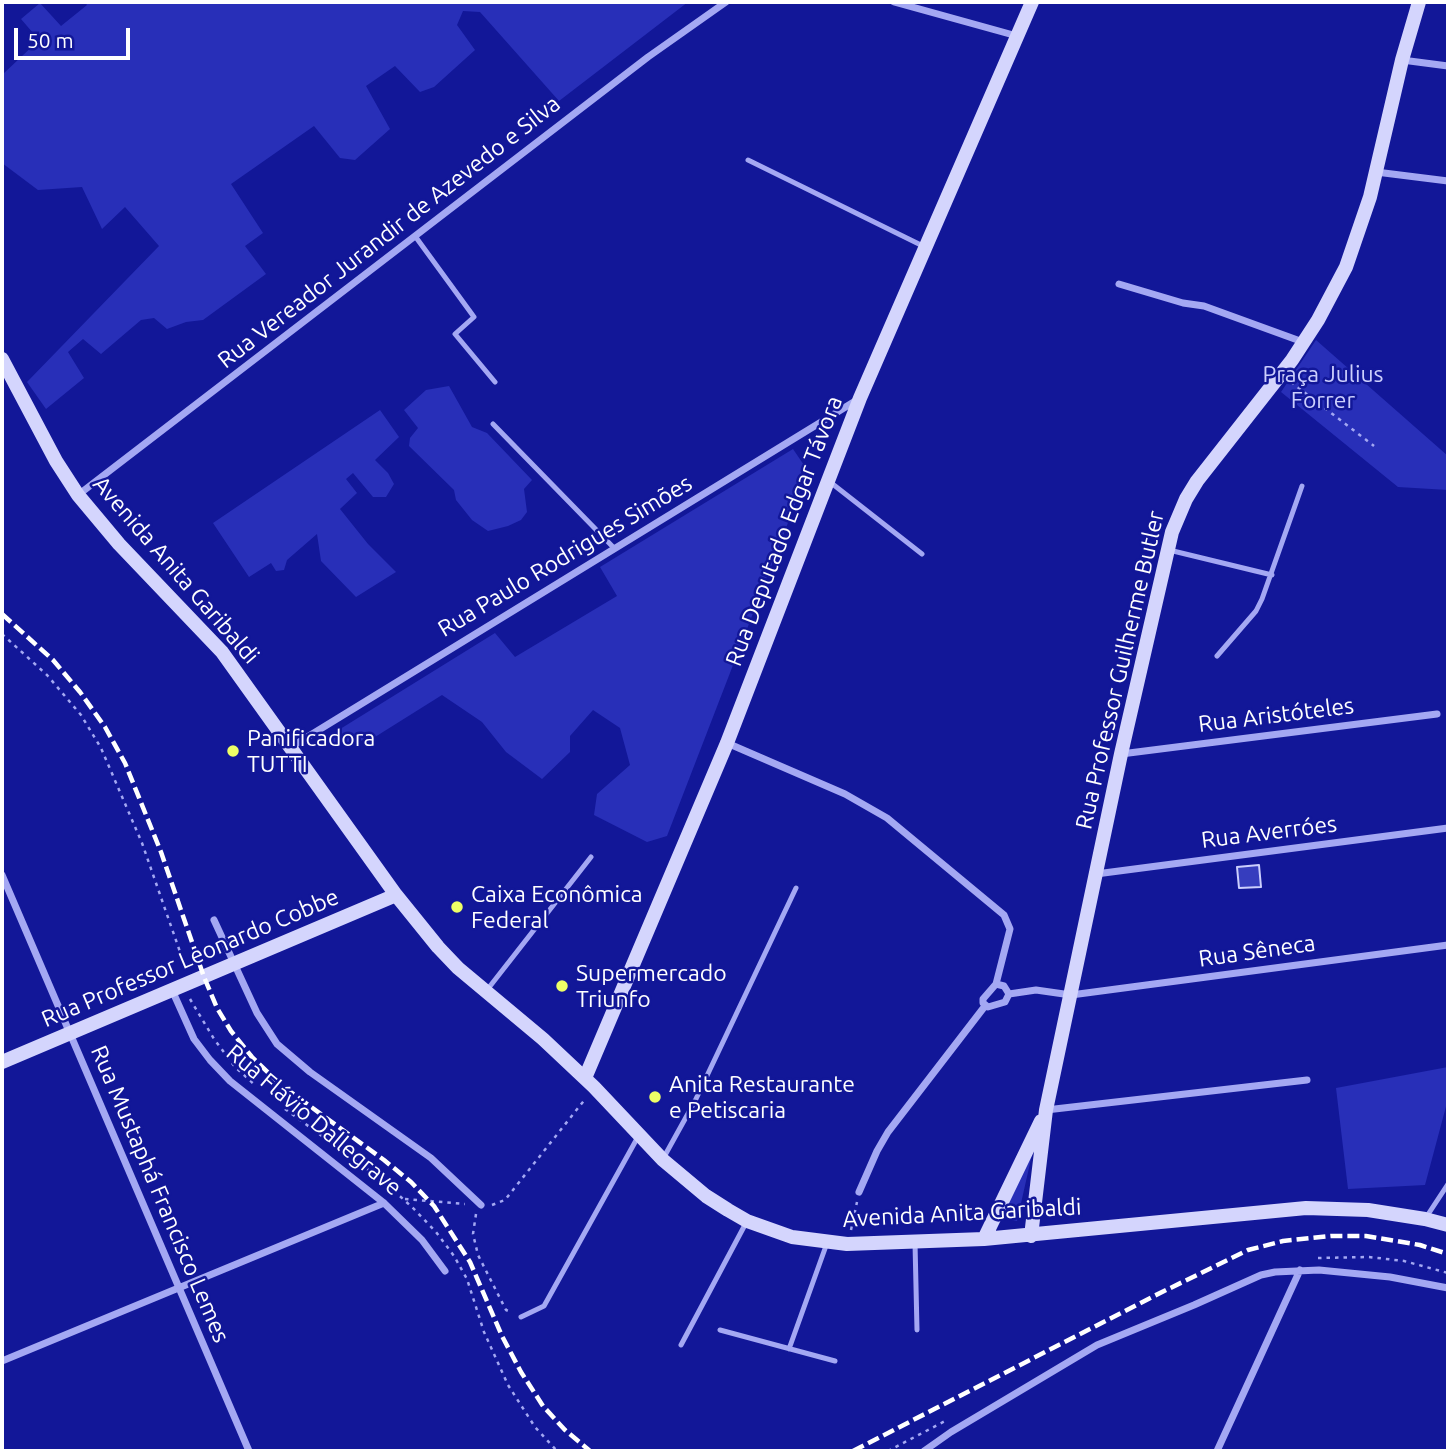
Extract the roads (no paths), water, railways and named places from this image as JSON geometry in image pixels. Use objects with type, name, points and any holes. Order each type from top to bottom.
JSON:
[{"type":"main road","name":"Rua Deputado Edgar Távora","points":[[589,1083],[727,743],[860,398],[1032,2]]},
{"type":"main road","name":"Rua Professor Guilherme Butler","points":[[1031,1236],[1046,1110],[1121,754],[1167,549],[1178,514],[1197,481],[1304,342],[1330,298],[1356,242],[1419,2]]},
{"type":"main road","name":"Avenida Anita Garibaldi","points":[[2,359],[55,461],[78,495],[119,544],[207,634],[396,895],[438,947],[485,992],[543,1039],[663,1160],[705,1196],[747,1221],[792,1237],[847,1244],[1031,1236],[1306,1208],[1368,1210],[1448,1225]]},
{"type":"main road","name":"Rua Professor Leonardo Cobbe","points":[[2,1062],[396,895]]},
{"type":"main road","name":"Rua Professor Guilherme Butler","points":[[984,1239],[1046,1110]]},
{"type":"street","name":"Rua Vereador Jurandir de Azevedo e Silva","points":[[78,495],[648,57],[726,2]]},
{"type":"street","points":[[894,2],[1017,36]]},
{"type":"street","points":[[1402,60],[1448,66]]},
{"type":"street","points":[[1376,172],[1448,181]]},
{"type":"street","points":[[1119,284],[1212,309],[1304,342]]},
{"type":"street","name":"Rua Paulo Rodrigues Simões","points":[[291,747],[860,398]]},
{"type":"street","name":"Rua Aristóteles","points":[[1121,754],[1437,714]]},
{"type":"street","points":[[727,743],[845,794],[887,817],[1004,915],[1010,929],[996,984],[984,999],[985,1006],[888,1132],[859,1192]]},
{"type":"street","name":"Rua Averróes","points":[[1095,874],[1448,828]]},
{"type":"street","name":"Rua Mustaphá Francisco Lemes","points":[[2,875],[249,1451]]},
{"type":"street","name":"Rua Flávio Dallegrave","points":[[214,920],[257,1013],[277,1044],[310,1072],[431,1158],[481,1205]]},
{"type":"street","name":"Rua Sêneca","points":[[1009,994],[1037,989],[1071,995],[1448,945]]},
{"type":"street","points":[[985,1006],[1002,1004],[1009,994],[1004,986],[996,984]]},
{"type":"street","name":"Rua Flávio Dallegrave","points":[[172,990],[194,1038],[230,1081],[384,1203],[413,1230],[445,1271]]},
{"type":"street","points":[[1046,1110],[1307,1080]]},
{"type":"street","points":[[2,1361],[384,1203]]},
{"type":"street","points":[[1217,1451],[1300,1270]]},
{"type":"street","points":[[924,1451],[951,1432],[1116,1335],[1172,1315],[1261,1275],[1300,1270],[1363,1274],[1448,1288]]},
{"type":"lane","points":[[748,160],[925,247]]},
{"type":"lane","points":[[415,236],[474,317],[455,334],[495,382]]},
{"type":"lane","points":[[493,425],[614,548]]},
{"type":"lane","points":[[828,480],[922,554]]},
{"type":"lane","points":[[1217,656],[1256,611],[1272,575],[1302,486]]},
{"type":"lane","points":[[1167,549],[1272,575]]},
{"type":"lane","points":[[485,992],[592,857]]},
{"type":"lane","points":[[663,1160],[695,1101],[796,888]]},
{"type":"lane","points":[[521,1317],[544,1306],[639,1135]]},
{"type":"lane","points":[[1425,1219],[1448,1184]]},
{"type":"lane","points":[[681,1345],[747,1221]]},
{"type":"lane","points":[[789,1349],[827,1243]]},
{"type":"lane","points":[[915,1243],[917,1330]]},
{"type":"lane","points":[[720,1330],[835,1361]]},
{"type":"railway","points":[[2,614],[53,660],[80,692],[105,727],[125,763],[161,852],[204,977],[217,1008],[231,1031],[252,1057],[281,1085],[384,1160],[434,1206],[470,1262],[521,1372],[543,1406],[565,1430],[590,1451]]},
{"type":"railway","points":[[853,1451],[1248,1250],[1283,1241],[1331,1236],[1366,1236],[1420,1245],[1448,1254]]},
{"type":"place","name":"Panificadora TUTTI","points":[[233,751]]},
{"type":"place","name":"Caixa Econômica Federal","points":[[457,907]]},
{"type":"place","name":"Supermercado Triunfo","points":[[562,986]]},
{"type":"place","name":"Anita Restaurante e Petiscaria","points":[[655,1097]]},
{"type":"park label","name":"Praça Julius Forrer","points":[[1323,387]]}]
